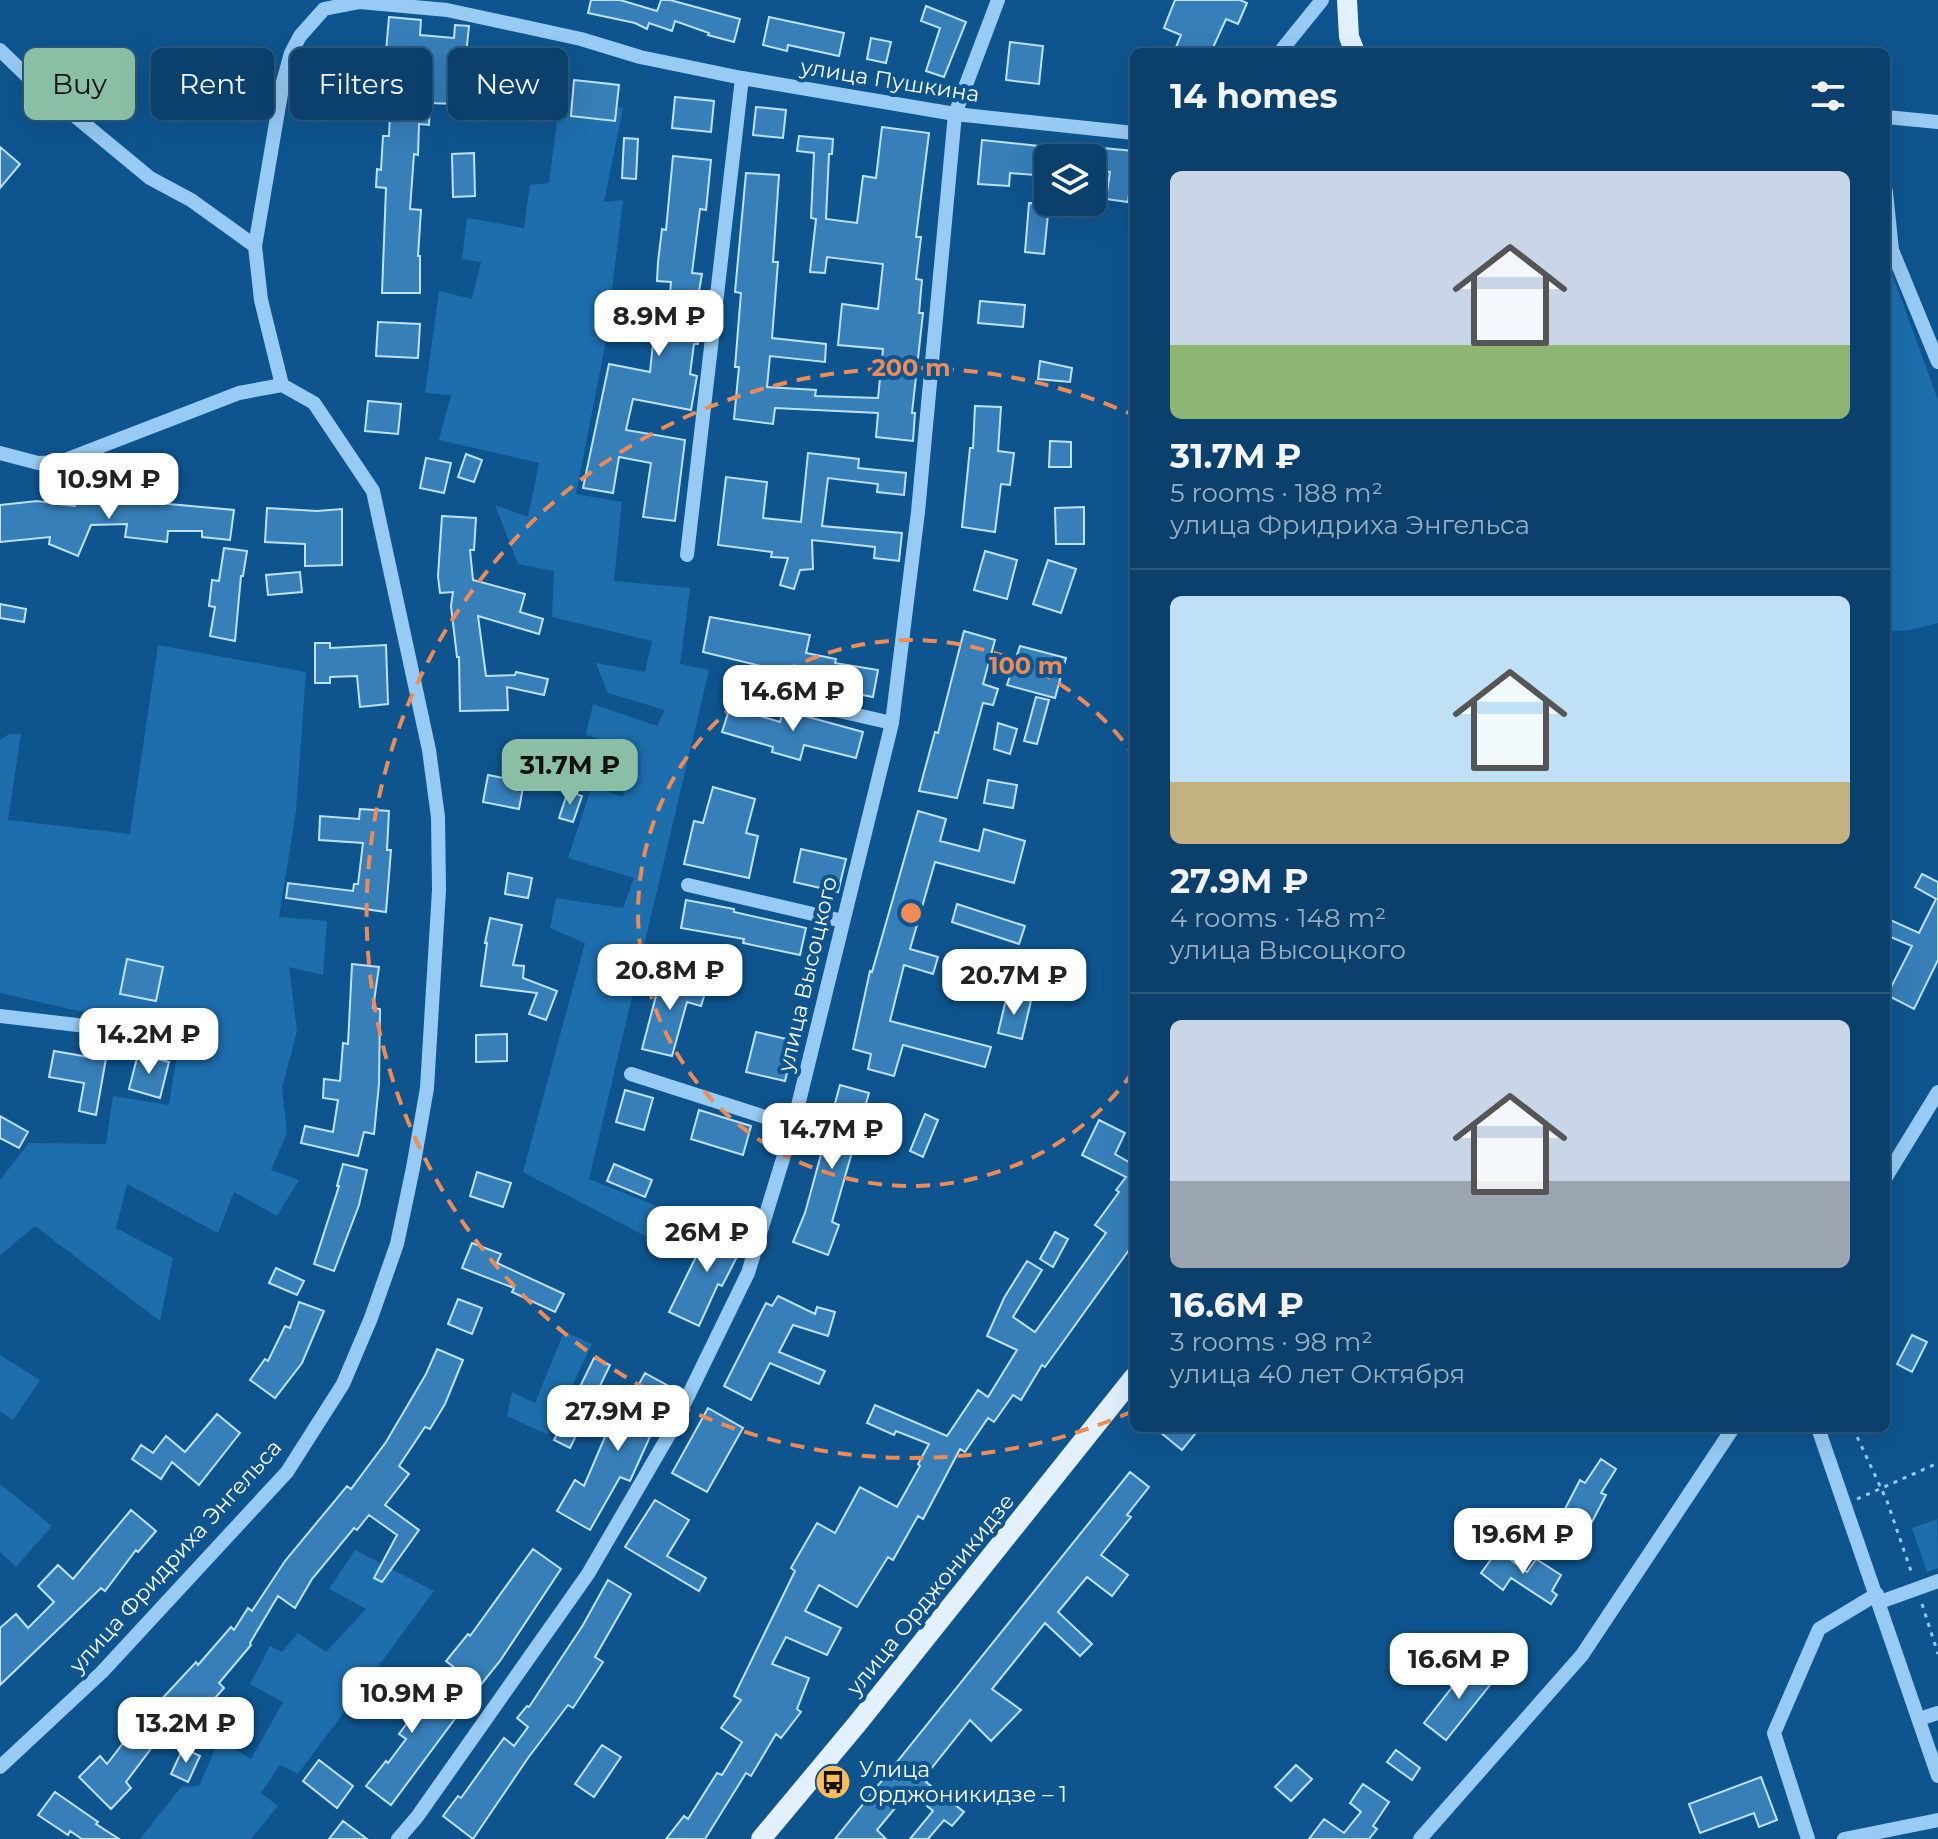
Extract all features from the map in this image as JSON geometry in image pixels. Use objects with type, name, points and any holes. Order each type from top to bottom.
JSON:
[{"type":"main road","points":[[1347,0],[1349,37],[1353,48]]},
{"type":"main road","name":"улица Орджоникидзе","points":[[761,1839],[857,1724],[1130,1382]]},
{"type":"street","name":"улица Высоцкого","points":[[398,1839],[417,1817],[588,1574],[670,1433],[748,1273],[793,1126],[892,723],[918,512],[955,114],[998,0]]},
{"type":"street","points":[[1283,48],[1322,0]]},
{"type":"street","name":"улица Пушкина","points":[[255,246],[283,82],[291,53],[322,4],[370,2],[447,10],[581,39],[640,57],[742,78],[955,114],[1130,133]]},
{"type":"street","points":[[0,50],[29,78],[150,178],[191,200],[255,246],[261,300],[282,385],[239,393],[60,462],[38,463],[0,453]]},
{"type":"street","points":[[687,555],[742,78]]},
{"type":"street","points":[[1890,117],[1938,122]]},
{"type":"street","points":[[1890,231],[1892,250],[1938,362]]},
{"type":"street","name":"улица Фридриха Энгельса","points":[[0,1767],[102,1672],[287,1472],[343,1384],[371,1318],[397,1244],[413,1168],[427,1088],[439,890],[438,817],[429,750],[373,491],[314,403],[282,385]]},
{"type":"street","points":[[734,687],[892,723]]},
{"type":"street","points":[[688,885],[843,921]]},
{"type":"street","points":[[0,1016],[146,1033]]},
{"type":"street","points":[[631,1074],[793,1126]]},
{"type":"street","points":[[1890,1170],[1938,1092]]},
{"type":"street","points":[[1420,1839],[1582,1655],[1730,1432]]},
{"type":"street","points":[[1819,1432],[1938,1776]]},
{"type":"street","points":[[1808,1839],[1774,1733],[1819,1629],[1878,1598],[1938,1581]]},
{"type":"street","points":[[1919,1719],[1938,1713]]},
{"type":"street","points":[[1844,1839],[1938,1820]]},
{"type":"path","points":[[1855,1432],[1881,1487],[1938,1654]]},
{"type":"path","points":[[1845,1504],[1938,1463]]},
{"type":"shaded area","points":[[568,99],[623,108],[604,202],[623,200],[605,346],[576,494],[622,502],[614,581],[690,588],[680,664],[709,670],[589,1179],[659,1207],[647,1237],[523,1172],[585,943],[550,928],[556,898],[623,908],[634,878],[568,858],[592,786],[623,797],[635,750],[586,735],[593,704],[657,726],[665,710],[608,693],[596,663],[645,672],[652,641],[552,617],[554,571],[518,564],[495,505],[528,517],[539,463],[439,440],[451,395],[425,393],[439,291],[472,299],[481,262],[462,259],[467,218],[524,228],[530,185],[549,183],[557,120],[568,120]]},
{"type":"shaded area","points":[[1890,268],[1938,400],[1938,623],[1890,632]]},
{"type":"shaded area","points":[[158,645],[306,672],[296,811],[279,917],[327,921],[323,975],[289,967],[297,1031],[282,1088],[287,1133],[271,1170],[299,1180],[277,1216],[234,1192],[218,1233],[127,1184],[116,1228],[173,1258],[160,1321],[35,1226],[0,1255],[0,1180],[29,1143],[106,1144],[113,1096],[169,1105],[180,1034],[0,993],[0,740],[9,734],[21,734],[8,820],[130,834]]},
{"type":"shaded area","points":[[564,1332],[592,1344],[548,1435],[507,1416],[512,1392],[535,1403]]},
{"type":"shaded area","points":[[0,1355],[40,1380],[13,1420],[0,1411]]},
{"type":"shaded area","points":[[0,1484],[52,1526],[16,1567],[0,1552]]},
{"type":"shaded area","points":[[1937,1519],[1938,1568],[1927,1572],[1912,1528]]},
{"type":"shaded area","points":[[355,1550],[434,1591],[298,1774],[280,1765],[261,1793],[278,1806],[251,1839],[140,1839],[181,1787],[199,1786],[219,1740],[251,1759],[283,1702],[250,1684],[270,1646],[282,1652],[298,1633],[326,1652],[366,1609],[329,1589]]},
{"type":"building","points":[[591,0],[620,0],[657,11],[661,0],[670,0],[740,19],[734,42],[675,21],[672,31],[649,23],[647,29],[635,23],[588,13]]},
{"type":"building","points":[[1175,0],[1240,0],[1247,3],[1238,24],[1226,19],[1213,48],[1176,48],[1181,35],[1164,28]]},
{"type":"building","points":[[926,6],[966,22],[944,77],[926,71],[940,28],[921,21]]},
{"type":"building","points":[[389,17],[421,20],[420,35],[454,38],[455,25],[469,26],[467,48],[448,48],[448,104],[432,103],[432,48],[386,48]]},
{"type":"building","points":[[769,17],[844,33],[839,56],[788,45],[787,51],[763,45]]},
{"type":"building","points":[[871,38],[891,42],[886,63],[867,59]]},
{"type":"building","points":[[1010,42],[1043,46],[1039,84],[1006,80]]},
{"type":"building","points":[[574,80],[619,85],[615,121],[571,116]]},
{"type":"building","points":[[675,97],[714,101],[711,132],[672,128]]},
{"type":"building","points":[[756,107],[786,110],[783,138],[753,135]]},
{"type":"building","points":[[390,120],[429,120],[429,125],[419,124],[410,209],[421,210],[418,256],[420,293],[382,293],[386,188],[376,187],[377,169],[381,170],[383,136],[389,136]]},
{"type":"building","points":[[882,127],[929,133],[916,237],[921,237],[916,279],[922,280],[919,313],[923,313],[912,413],[915,413],[913,441],[876,437],[878,413],[775,408],[773,424],[734,419],[741,293],[735,292],[746,173],[779,175],[773,262],[778,262],[772,338],[826,344],[825,362],[770,356],[767,387],[816,390],[815,396],[878,398],[883,349],[838,345],[842,304],[878,309],[883,264],[827,257],[825,273],[810,272],[816,219],[811,218],[814,153],[797,151],[799,136],[833,139],[832,154],[829,154],[826,219],[857,223],[863,176],[876,178]]},
{"type":"building","points":[[624,138],[638,139],[636,179],[622,178]]},
{"type":"building","points":[[982,140],[1034,146],[1034,175],[1010,173],[1009,186],[978,184]]},
{"type":"building","points":[[0,147],[20,164],[0,188]]},
{"type":"building","points":[[1106,148],[1130,151],[1128,202],[1106,199],[1110,172],[1106,172]]},
{"type":"building","points":[[474,153],[475,196],[453,197],[452,154]]},
{"type":"building","points":[[673,156],[711,160],[706,210],[700,209],[692,273],[702,274],[699,291],[704,291],[698,344],[694,344],[690,374],[697,376],[691,410],[633,399],[626,430],[685,440],[675,521],[643,517],[651,463],[619,457],[613,493],[583,488],[609,364],[650,372],[653,343],[661,344],[664,317],[668,317],[671,282],[657,281],[658,262],[662,229],[666,230]]},
{"type":"building","points":[[1029,203],[1034,203],[1034,216],[1048,216],[1044,254],[1025,252]]},
{"type":"building","points":[[980,301],[1025,305],[1023,327],[978,323]]},
{"type":"building","points":[[378,322],[420,324],[418,358],[376,356]]},
{"type":"building","points":[[1040,361],[1072,368],[1070,382],[1038,379]]},
{"type":"building","points":[[368,401],[401,404],[398,434],[365,431]]},
{"type":"building","points":[[975,406],[1001,407],[998,451],[1014,453],[1010,485],[1001,484],[995,532],[962,527],[970,448],[973,448]]},
{"type":"building","points":[[1050,441],[1071,442],[1071,467],[1049,467]]},
{"type":"building","points":[[808,453],[859,459],[858,468],[906,473],[904,495],[877,492],[878,484],[828,478],[822,526],[902,533],[899,561],[874,558],[875,547],[812,540],[813,569],[800,570],[794,589],[780,585],[788,558],[771,557],[772,552],[718,545],[726,477],[767,482],[763,518],[801,522]]},
{"type":"building","points":[[466,454],[482,460],[474,482],[458,477]]},
{"type":"building","points":[[426,458],[451,463],[444,493],[420,488]]},
{"type":"building","points":[[125,500],[234,510],[230,540],[202,537],[202,531],[168,531],[167,542],[125,537],[127,524],[91,525],[78,556],[49,544],[50,537],[0,542],[0,505],[37,501],[75,506],[75,502]]},
{"type":"building","points":[[1084,507],[1084,544],[1056,544],[1055,508]]},
{"type":"building","points":[[267,508],[342,509],[342,565],[305,566],[305,544],[265,542]]},
{"type":"building","points":[[442,516],[476,518],[474,550],[470,550],[473,580],[525,594],[520,612],[543,619],[539,634],[478,616],[486,676],[515,675],[516,672],[548,679],[544,695],[507,687],[508,710],[460,711],[459,657],[451,606],[453,592],[440,593],[438,576]]},
{"type":"building","points":[[224,548],[247,551],[241,576],[235,641],[210,636],[215,607],[209,606],[212,580],[219,581]]},
{"type":"building","points":[[985,551],[1017,560],[1007,599],[974,590]]},
{"type":"building","points":[[1048,560],[1076,569],[1061,613],[1033,604]]},
{"type":"building","points":[[300,572],[302,592],[268,595],[266,575]]},
{"type":"building","points":[[0,604],[26,609],[24,622],[0,618]]},
{"type":"building","points":[[710,617],[810,635],[806,653],[836,659],[835,663],[878,670],[873,697],[806,684],[807,677],[703,652]]},
{"type":"building","points":[[964,631],[995,640],[983,684],[998,689],[993,705],[983,703],[957,798],[919,791],[935,732],[938,733]]},
{"type":"building","points":[[315,643],[330,643],[330,648],[386,645],[388,704],[360,707],[357,676],[330,677],[330,683],[315,683]]},
{"type":"building","points":[[1020,646],[1066,658],[1055,698],[1007,685]]},
{"type":"building","points":[[1036,697],[1049,700],[1037,744],[1024,741]]},
{"type":"building","points":[[730,707],[780,722],[783,710],[863,732],[856,758],[804,745],[800,760],[772,752],[773,747],[722,732]]},
{"type":"building","points":[[998,723],[1017,729],[1010,754],[994,749]]},
{"type":"building","points":[[488,775],[524,782],[519,809],[483,802]]},
{"type":"building","points":[[988,780],[1017,785],[1013,808],[984,803]]},
{"type":"building","points":[[713,787],[755,799],[746,833],[758,836],[749,878],[684,864],[694,821],[703,823]]},
{"type":"building","points":[[568,791],[582,796],[573,822],[559,818]]},
{"type":"building","points":[[360,809],[389,811],[387,850],[391,850],[386,912],[286,898],[288,883],[353,891],[354,884],[358,884],[363,843],[319,840],[320,816],[359,819]]},
{"type":"building","points":[[918,811],[946,819],[940,841],[979,851],[984,829],[1025,841],[1014,883],[935,862],[910,949],[938,957],[933,974],[904,965],[890,1021],[991,1047],[985,1067],[903,1045],[894,1076],[868,1069],[871,1054],[853,1049],[870,971]]},
{"type":"building","points":[[801,849],[846,859],[838,892],[794,882]]},
{"type":"building","points":[[508,873],[532,878],[528,898],[505,894]]},
{"type":"building","points":[[1922,874],[1938,882],[1938,960],[1914,1009],[1890,997],[1890,989],[1912,946],[1890,937],[1890,920],[1919,933],[1936,899],[1915,887]]},
{"type":"building","points":[[686,900],[806,928],[800,955],[743,943],[744,939],[681,928]]},
{"type":"building","points":[[957,904],[1025,926],[1019,944],[952,922]]},
{"type":"building","points":[[490,918],[522,925],[513,965],[524,966],[523,978],[557,991],[546,1020],[529,1014],[537,993],[481,986]]},
{"type":"building","points":[[127,959],[163,967],[156,1001],[120,994]]},
{"type":"building","points":[[352,964],[379,967],[373,1008],[380,1009],[379,1084],[374,1134],[364,1132],[358,1156],[301,1143],[305,1126],[333,1132],[338,1100],[323,1098],[324,1079],[340,1081],[343,1043],[348,1044]]},
{"type":"building","points":[[659,972],[707,987],[701,1006],[687,1002],[672,1056],[642,1049],[657,992],[652,991]]},
{"type":"building","points":[[1007,995],[1031,1001],[1022,1039],[998,1033]]},
{"type":"building","points":[[756,1032],[795,1041],[785,1081],[746,1072]]},
{"type":"building","points":[[507,1034],[507,1061],[476,1062],[476,1035]]},
{"type":"building","points":[[92,1044],[108,1047],[96,1115],[79,1111],[84,1083],[49,1077],[54,1051],[89,1057]]},
{"type":"building","points":[[138,1054],[169,1062],[160,1098],[129,1089]]},
{"type":"building","points":[[840,1085],[869,1093],[832,1222],[839,1225],[828,1255],[793,1242],[805,1213]]},
{"type":"building","points":[[625,1090],[653,1098],[644,1130],[616,1122]]},
{"type":"building","points":[[699,1110],[751,1126],[743,1155],[691,1139]]},
{"type":"building","points":[[925,1114],[938,1120],[923,1157],[910,1151]]},
{"type":"building","points":[[0,1116],[28,1132],[19,1148],[0,1138]]},
{"type":"building","points":[[1099,1120],[1125,1133],[1115,1154],[1130,1163],[1130,1249],[1045,1367],[1042,1365],[1021,1400],[1013,1395],[994,1422],[988,1418],[965,1452],[960,1449],[923,1519],[918,1516],[893,1560],[888,1557],[857,1607],[819,1585],[805,1611],[841,1628],[827,1655],[786,1637],[772,1664],[809,1678],[797,1709],[801,1712],[781,1738],[776,1734],[751,1776],[746,1773],[705,1839],[666,1839],[684,1816],[688,1819],[717,1773],[722,1775],[742,1742],[721,1728],[741,1700],[734,1696],[795,1571],[791,1568],[817,1523],[835,1533],[860,1487],[897,1507],[920,1466],[918,1464],[929,1444],[896,1431],[894,1435],[867,1423],[875,1405],[947,1436],[978,1390],[988,1397],[1017,1350],[987,1336],[1004,1298],[1027,1261],[1042,1270],[1013,1317],[1035,1332],[1106,1233],[1095,1225],[1126,1177],[1082,1155]]},
{"type":"building","points":[[343,1164],[367,1170],[359,1205],[334,1271],[314,1264]]},
{"type":"building","points":[[614,1164],[652,1180],[645,1197],[607,1181]]},
{"type":"building","points":[[477,1172],[511,1183],[503,1207],[470,1196]]},
{"type":"building","points":[[712,1224],[745,1241],[722,1286],[718,1284],[699,1326],[669,1312]]},
{"type":"building","points":[[1055,1232],[1068,1239],[1053,1267],[1040,1259]]},
{"type":"building","points":[[472,1243],[501,1254],[497,1263],[564,1294],[555,1312],[512,1292],[514,1288],[462,1268]]},
{"type":"building","points":[[276,1268],[304,1281],[297,1295],[269,1283]]},
{"type":"building","points":[[778,1296],[815,1314],[817,1307],[835,1312],[828,1336],[793,1325],[779,1352],[825,1371],[819,1384],[770,1363],[751,1400],[724,1386],[766,1303],[772,1306]]},
{"type":"building","points":[[458,1299],[482,1308],[472,1334],[448,1324]]},
{"type":"building","points":[[299,1302],[324,1311],[302,1363],[275,1398],[250,1380],[265,1359],[268,1361],[285,1326],[290,1328]]},
{"type":"building","points":[[1912,1335],[1927,1342],[1912,1372],[1897,1364]]},
{"type":"building","points":[[437,1349],[463,1360],[445,1404],[430,1429],[425,1427],[399,1466],[409,1474],[385,1505],[419,1530],[382,1582],[374,1578],[397,1535],[369,1515],[357,1530],[354,1528],[312,1579],[295,1608],[278,1596],[251,1645],[219,1683],[224,1688],[197,1718],[192,1713],[169,1740],[162,1734],[126,1782],[131,1788],[111,1809],[79,1777],[100,1756],[107,1764],[134,1729],[196,1662],[198,1665],[231,1627],[234,1630],[248,1608],[252,1611],[285,1561],[347,1486],[351,1489],[386,1442]]},
{"type":"building","points":[[594,1358],[610,1365],[570,1448],[554,1440]]},
{"type":"building","points":[[645,1373],[672,1388],[630,1481],[620,1477],[590,1530],[557,1511],[575,1480],[584,1486],[613,1418],[619,1420]]},
{"type":"building","points":[[708,1408],[743,1428],[707,1492],[672,1473]]},
{"type":"building","points":[[217,1414],[240,1433],[199,1485],[172,1462],[161,1479],[132,1459],[141,1445],[153,1453],[166,1436],[185,1452]]},
{"type":"building","points":[[1160,1432],[1197,1432],[1182,1450]]},
{"type":"building","points":[[1601,1459],[1616,1469],[1601,1493],[1606,1495],[1580,1545],[1554,1530],[1580,1480],[1585,1483]]},
{"type":"building","points":[[1130,1472],[1149,1487],[1127,1515],[1131,1517],[1101,1555],[1128,1575],[1112,1596],[1087,1577],[1058,1612],[1092,1644],[1080,1656],[1045,1623],[992,1689],[1021,1710],[991,1741],[970,1720],[927,1774],[930,1777],[926,1782],[964,1812],[952,1826],[944,1820],[928,1839],[910,1839],[933,1811],[909,1791],[877,1830],[886,1839],[835,1839]]},
{"type":"building","points":[[655,1500],[689,1520],[667,1556],[706,1578],[699,1591],[625,1547]]},
{"type":"building","points":[[131,1510],[156,1531],[138,1552],[136,1550],[105,1591],[101,1588],[0,1685],[0,1628],[16,1614],[28,1628],[54,1602],[38,1586],[58,1565],[73,1579]]},
{"type":"building","points":[[533,1549],[561,1569],[500,1661],[479,1687],[446,1661],[468,1634],[470,1636]]},
{"type":"building","points":[[1498,1550],[1527,1572],[1536,1559],[1561,1575],[1552,1591],[1557,1595],[1551,1604],[1511,1578],[1503,1590],[1481,1573]]},
{"type":"building","points":[[608,1580],[631,1594],[595,1657],[603,1662],[573,1708],[568,1705],[528,1758],[473,1839],[443,1816],[458,1796],[461,1798],[504,1738],[514,1746],[528,1727],[517,1718],[529,1707],[583,1625]]},
{"type":"building","points":[[1472,1662],[1494,1680],[1446,1740],[1424,1723]]},
{"type":"building","points":[[391,1676],[425,1698],[434,1686],[463,1708],[391,1805],[366,1786],[406,1739],[399,1734],[410,1719],[377,1698]]},
{"type":"building","points":[[602,1745],[621,1757],[594,1797],[575,1784]]},
{"type":"building","points":[[183,1748],[200,1756],[188,1782],[171,1774]]},
{"type":"building","points":[[1396,1750],[1420,1768],[1412,1780],[1387,1762]]},
{"type":"building","points":[[319,1760],[353,1786],[337,1808],[303,1781]]},
{"type":"building","points":[[1296,1765],[1312,1779],[1291,1801],[1275,1787]]},
{"type":"building","points":[[1761,1777],[1777,1820],[1759,1827],[1754,1813],[1700,1833],[1689,1804]]},
{"type":"building","points":[[1363,1784],[1389,1802],[1373,1826],[1377,1829],[1369,1839],[1309,1839],[1324,1819],[1344,1833],[1361,1812],[1350,1803]]},
{"type":"building","points":[[55,1792],[119,1839],[82,1839],[70,1831],[68,1835],[38,1815]]},
{"type":"building","points":[[343,1821],[367,1839],[329,1839]]},
{"type":"place","name":"Улица Орджоникидзе – 1","points":[[833,1782]]}]
